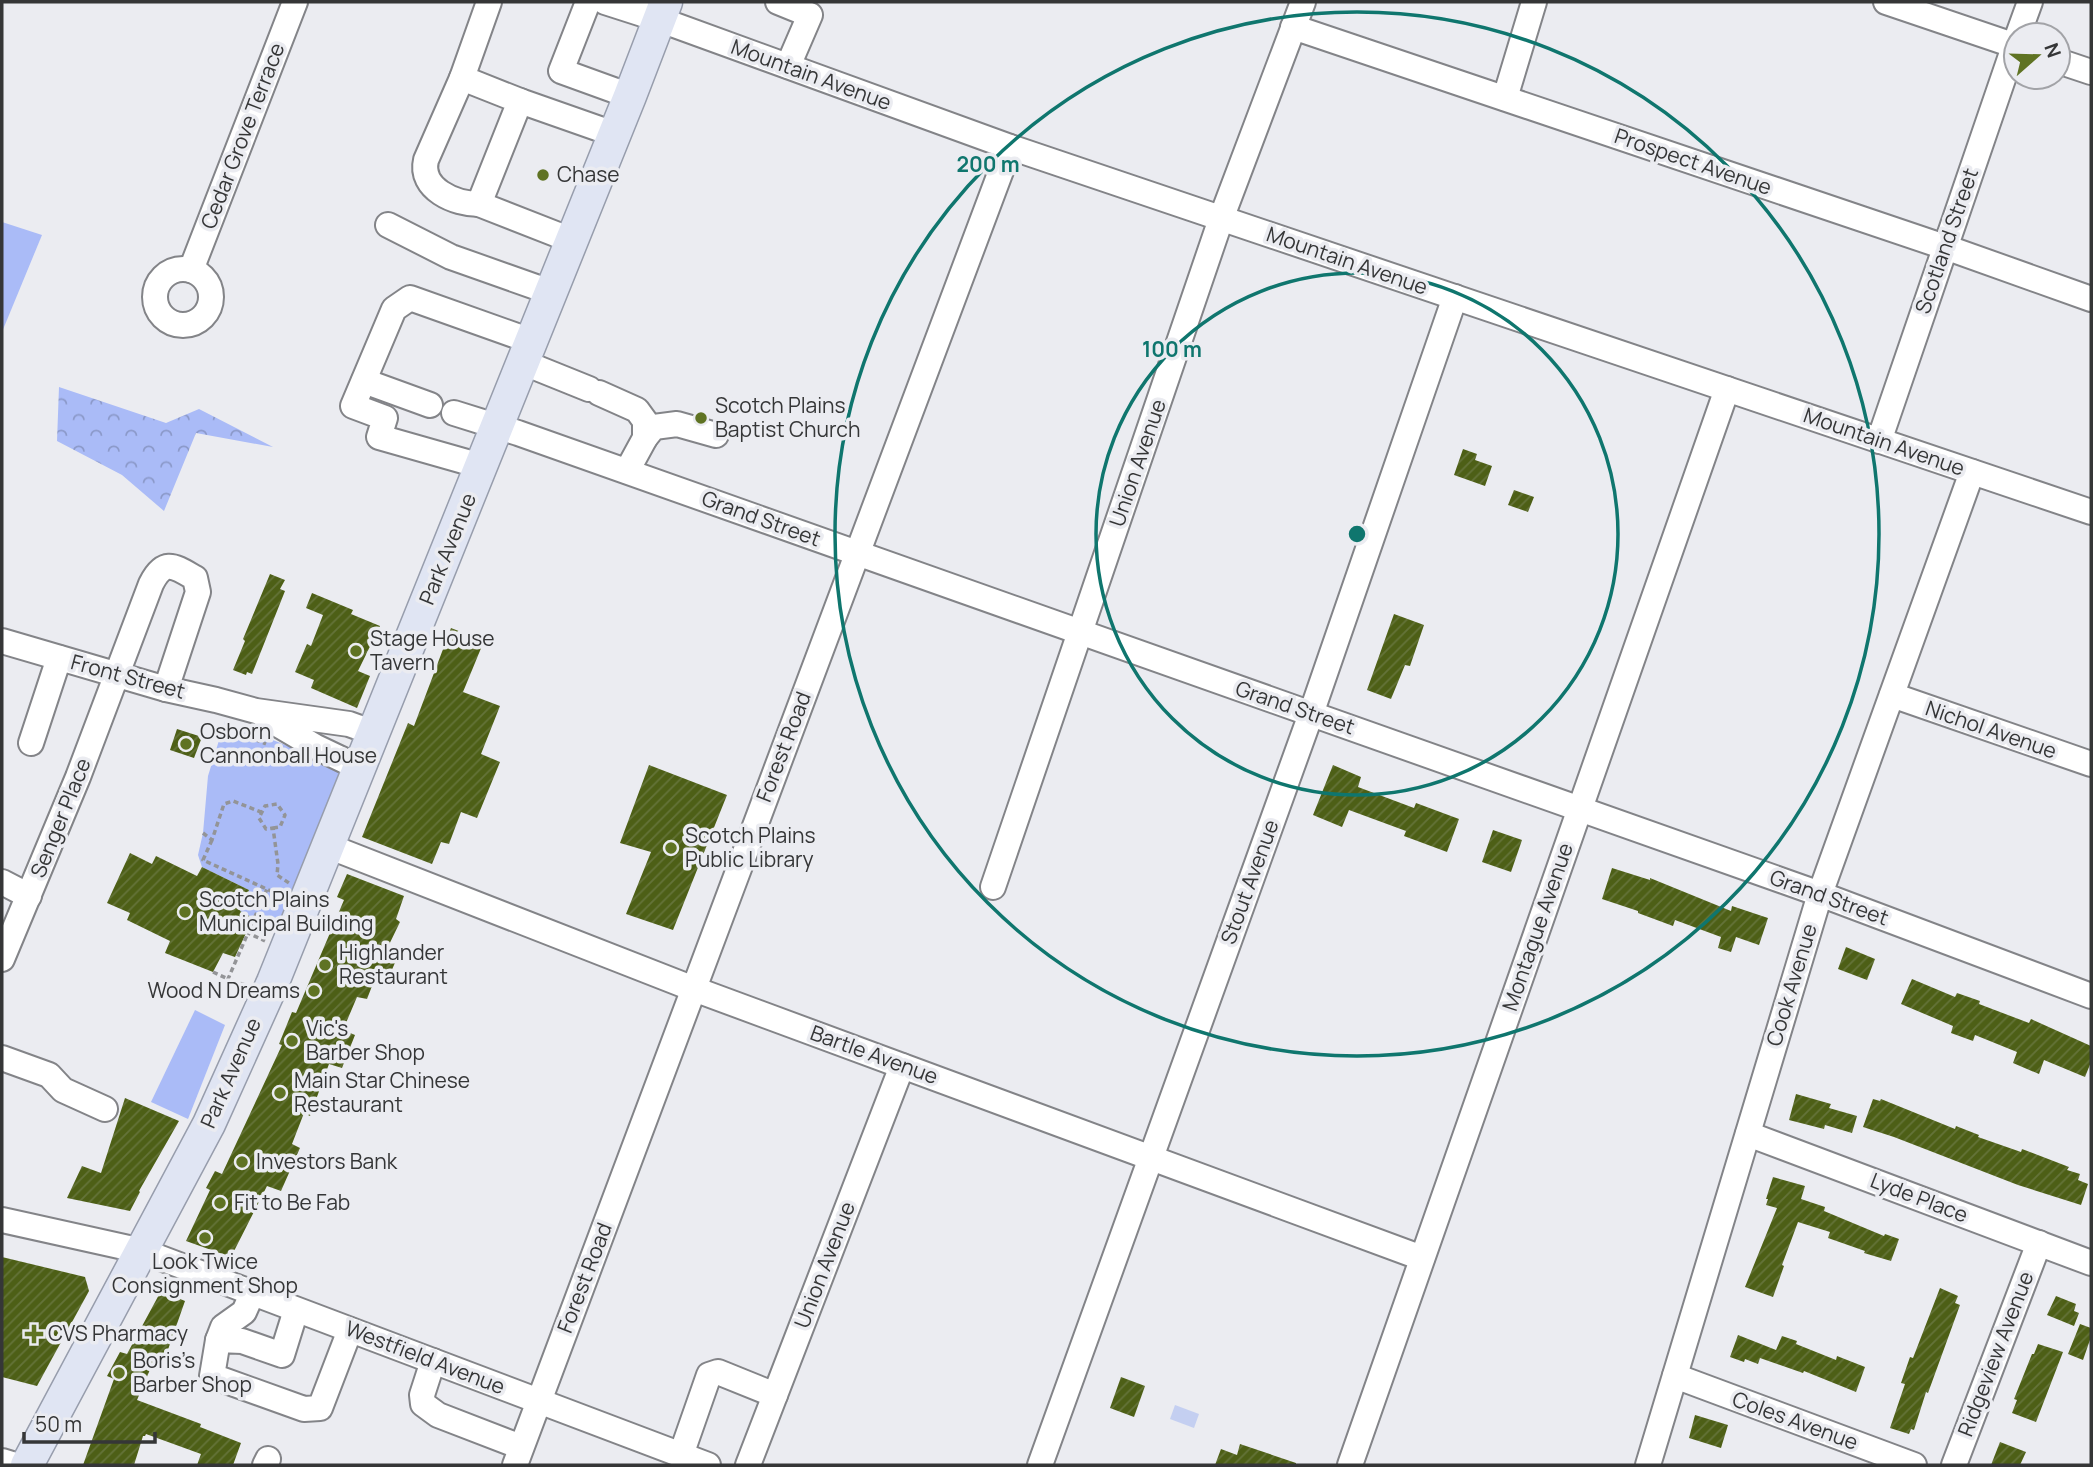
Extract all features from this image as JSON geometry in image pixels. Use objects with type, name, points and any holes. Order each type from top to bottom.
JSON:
[{"type":"main road","name":"Park Avenue","points":[[27,1465],[209,1124],[272,982],[630,96],[662,10]]},
{"type":"street","name":"Cedar Grove Terrace","points":[[191,270],[295,2]]},
{"type":"street","points":[[489,2],[462,78],[426,160],[425,173],[429,184],[436,190],[465,204],[479,204],[571,240]]},
{"type":"street","points":[[588,2],[561,71],[630,96]]},
{"type":"street","name":"Mountain Avenue","points":[[605,2],[662,10],[788,66],[1010,147],[2091,512]]},
{"type":"street","points":[[778,2],[814,8],[788,66]]},
{"type":"street","name":"Union Avenue","points":[[993,887],[1221,219],[1303,2]]},
{"type":"street","points":[[1505,98],[1534,2]]},
{"type":"street","points":[[1886,2],[2002,38]]},
{"type":"street","name":"Scotland Street","points":[[2023,21],[2030,2]]},
{"type":"street","name":"Prospect Avenue","points":[[1293,27],[1945,247],[2091,299]]},
{"type":"street","points":[[2072,66],[2091,72]]},
{"type":"street","points":[[462,78],[614,134]]},
{"type":"street","name":"Scotland Street","points":[[1879,441],[2002,82]]},
{"type":"street","points":[[479,204],[520,101]]},
{"type":"street","name":"Forest Road","points":[[518,1456],[1010,147]]},
{"type":"street","points":[[388,225],[451,257],[550,292]]},
{"type":"street","name":"Stout Avenue","points":[[1040,1465],[1311,714],[1455,297]]},
{"type":"street","points":[[481,466],[379,437],[385,418],[353,406],[394,309],[410,298],[526,352],[594,391],[637,410],[645,421],[645,438]]},
{"type":"street","points":[[364,381],[430,405]]},
{"type":"street","name":"Montague Avenue","points":[[1350,1465],[1727,389]]},
{"type":"street","name":"Grand Street","points":[[454,413],[627,471],[1820,894],[2091,996]]},
{"type":"street","points":[[627,471],[654,427],[677,424],[716,435]]},
{"type":"street","name":"Cook Avenue","points":[[1648,1465],[1820,894],[1972,472]]},
{"type":"street","name":"Senger Place","points":[[2,959],[78,777],[151,584],[156,573],[171,566],[195,578],[198,592],[166,689]]},
{"type":"street","name":"Front Street","points":[[2,641],[256,712],[349,724],[374,733]]},
{"type":"street","points":[[31,743],[59,658]]},
{"type":"street","name":"Nichol Avenue","points":[[1892,695],[2091,764]]},
{"type":"street","name":"Front Street","points":[[256,712],[316,747],[360,768]]},
{"type":"street","name":"Bartle Avenue","points":[[327,846],[694,989],[1422,1258]]},
{"type":"street","points":[[2,882],[29,896]]},
{"type":"street","points":[[2,1058],[49,1075],[63,1090],[104,1110]]},
{"type":"street","name":"Union Avenue","points":[[748,1465],[902,1066]]},
{"type":"street","name":"Lyde Place","points":[[1748,1134],[2091,1263]]},
{"type":"street","name":"Westfield Avenue","points":[[2,1220],[142,1251],[708,1465]]},
{"type":"street","name":"Ridgeview Avenue","points":[[1954,1465],[2039,1243]]},
{"type":"street","points":[[253,1294],[244,1312],[223,1327],[212,1376],[304,1409],[320,1408],[350,1330]]},
{"type":"street","points":[[218,1340],[242,1341],[282,1355],[296,1310]]},
{"type":"street","points":[[433,1361],[422,1395],[424,1404],[438,1415],[518,1456]]},
{"type":"street","points":[[681,1455],[709,1375],[718,1372],[775,1395]]},
{"type":"street","name":"Coles Avenue","points":[[1675,1376],[1914,1465]]},
{"type":"street","points":[[2,1461],[15,1465]]},
{"type":"path","points":[[224,726],[271,746]]},
{"type":"path","points":[[261,812],[233,801],[225,804],[203,860],[284,897],[293,878]]},
{"type":"path","points":[[277,804],[285,815],[280,827],[272,828],[266,829],[259,818],[265,806],[277,804]]},
{"type":"path","points":[[272,828],[278,864],[277,875],[291,884]]},
{"type":"path","points":[[203,833],[212,840]]},
{"type":"path","points":[[228,979],[267,889]]},
{"type":"path","points":[[247,933],[265,941],[260,952]]},
{"type":"path","points":[[213,972],[245,985]]},
{"type":"path","points":[[241,995],[250,974]]},
{"type":"green space","points":[[2,222],[42,235],[2,332]]},
{"type":"green space","points":[[59,387],[166,423],[199,409],[273,447],[196,433],[164,511],[122,475],[57,441]]},
{"type":"green space","points":[[225,721],[333,764],[340,775],[291,899],[275,929],[240,911],[249,890],[202,867],[198,855],[203,833],[208,776]]},
{"type":"green space","points":[[195,1010],[225,1025],[188,1119],[151,1102]]},
{"type":"shaded area","points":[[1175,1405],[1199,1414],[1194,1428],[1170,1419]]},
{"type":"building","points":[[1463,449],[1477,454],[1475,460],[1492,466],[1485,486],[1454,475]]},
{"type":"building","points":[[1514,490],[1534,497],[1528,512],[1508,505]]},
{"type":"building","points":[[270,574],[285,580],[280,589],[285,591],[252,674],[247,672],[246,675],[233,670]]},
{"type":"building","name":"Stage House Tavern","points":[[312,593],[353,610],[351,614],[380,626],[358,671],[370,676],[357,708],[311,688],[314,680],[295,672],[307,644],[311,646],[323,615],[306,608]]},
{"type":"building","points":[[1394,614],[1424,625],[1410,666],[1405,665],[1391,699],[1367,690]]},
{"type":"building","points":[[451,628],[484,641],[463,692],[500,706],[481,754],[500,762],[477,818],[461,812],[449,844],[441,842],[432,864],[362,837],[408,723],[414,726]]},
{"type":"building","name":"Osborn Cannonball House","points":[[177,729],[202,737],[194,758],[170,750]]},
{"type":"building","name":"Scotch Plains Public Library","points":[[649,765],[727,795],[673,930],[626,914],[651,852],[620,843]]},
{"type":"building","points":[[1333,765],[1361,777],[1358,787],[1414,808],[1416,803],[1459,819],[1447,852],[1404,836],[1406,831],[1349,810],[1342,827],[1313,815]]},
{"type":"building","points":[[1493,830],[1522,840],[1511,872],[1482,862]]},
{"type":"building","name":"Scotch Plains Municipal Building","points":[[130,853],[152,864],[156,856],[197,876],[202,867],[249,890],[240,911],[253,918],[235,957],[223,953],[213,972],[165,953],[170,941],[127,920],[130,913],[107,903]]},
{"type":"building","points":[[1612,868],[1650,878],[1731,911],[1732,906],[1768,918],[1759,945],[1736,937],[1731,952],[1718,948],[1721,937],[1675,920],[1673,926],[1602,899]]},
{"type":"building","points":[[347,874],[404,896],[396,919],[400,922],[385,953],[397,958],[391,972],[379,968],[367,999],[357,997],[343,1030],[355,1035],[342,1068],[329,1064],[310,1116],[304,1113],[292,1144],[300,1148],[281,1191],[267,1186],[231,1257],[186,1241],[210,1190],[206,1188],[215,1171],[222,1174],[282,1045],[279,1044],[292,1012],[296,1013],[344,900],[337,897]]},
{"type":"building","points":[[1846,947],[1875,959],[1867,980],[1838,969]]},
{"type":"building","points":[[1912,979],[1955,997],[1957,993],[1980,1001],[1979,1004],[2029,1023],[2031,1019],[2091,1046],[2091,1062],[2085,1077],[2044,1060],[2039,1074],[2013,1063],[2017,1052],[1975,1035],[1973,1041],[1951,1033],[1953,1026],[1901,1004]]},
{"type":"building","points":[[1796,1094],[1831,1104],[1829,1108],[1857,1116],[1852,1133],[1825,1125],[1824,1129],[1789,1120]]},
{"type":"building","points":[[125,1098],[179,1121],[130,1211],[67,1198],[82,1166],[101,1173]]},
{"type":"building","points":[[1873,1099],[1881,1099],[1955,1129],[1956,1126],[1979,1135],[1978,1137],[2021,1152],[2022,1149],[2069,1167],[2067,1170],[2080,1174],[2078,1180],[2088,1184],[2081,1205],[2018,1185],[1863,1127]]},
{"type":"building","points":[[1773,1177],[1805,1186],[1801,1199],[1825,1207],[1824,1211],[1884,1236],[1885,1234],[1899,1239],[1891,1261],[1828,1238],[1830,1232],[1798,1222],[1773,1297],[1745,1287],[1777,1208],[1766,1205]]},
{"type":"building","name":"CVS Pharmacy","points":[[2,1257],[85,1277],[89,1291],[37,1386],[2,1377]]},
{"type":"building","points":[[1940,1288],[1958,1296],[1955,1303],[1960,1305],[1914,1430],[1911,1429],[1909,1434],[1890,1428],[1905,1384],[1901,1383],[1910,1357],[1913,1358]]},
{"type":"building","points":[[161,1291],[185,1301],[164,1361],[155,1358],[137,1400],[201,1424],[200,1427],[241,1443],[233,1465],[197,1465],[201,1454],[146,1434],[134,1465],[83,1465],[114,1379],[107,1376],[120,1352],[127,1354]]},
{"type":"building","points":[[2056,1296],[2076,1304],[2074,1311],[2079,1313],[2074,1326],[2047,1315]]},
{"type":"building","points":[[2080,1324],[2091,1328],[2091,1337],[2083,1360],[2068,1354]]},
{"type":"building","points":[[1738,1335],[1776,1350],[1782,1336],[1836,1360],[1837,1356],[1865,1367],[1856,1392],[1804,1371],[1803,1373],[1760,1358],[1758,1364],[1730,1357]]},
{"type":"building","points":[[2038,1344],[2063,1352],[2036,1422],[2012,1413],[2017,1400],[2014,1399]]},
{"type":"building","points":[[1121,1377],[1145,1386],[1134,1417],[1110,1408]]},
{"type":"building","points":[[1695,1415],[1728,1425],[1721,1448],[1689,1438]]},
{"type":"building","points":[[2000,1442],[2026,1452],[2020,1465],[1991,1465]]},
{"type":"building","points":[[1240,1444],[1296,1465],[1215,1465],[1221,1449],[1237,1455]]},
{"type":"place","name":"Chase","points":[[543,175]]},
{"type":"place","name":"Scotch Plains Baptist Church","points":[[701,418]]},
{"type":"place","name":"Stage House Tavern","points":[[356,651]]},
{"type":"place","name":"Osborn Cannonball House","points":[[186,744]]},
{"type":"place","name":"Scotch Plains Public Library","points":[[671,848]]},
{"type":"place","name":"Scotch Plains Municipal Building","points":[[185,912]]},
{"type":"place","name":"Highlander Restaurant","points":[[325,965]]},
{"type":"place","name":"Wood N Dreams","points":[[314,991]]},
{"type":"place","name":"Vic's Barber Shop","points":[[292,1041]]},
{"type":"place","name":"Main Star Chinese Restaurant","points":[[280,1093]]},
{"type":"place","name":"Investors Bank","points":[[242,1162]]},
{"type":"place","name":"Fit to Be Fab","points":[[220,1203]]},
{"type":"place","name":"Look Twice Consignment Shop","points":[[205,1238]]},
{"type":"place","name":"CVS Pharmacy","points":[[34,1334]]},
{"type":"place","name":"Boris’s Barber Shop","points":[[119,1373]]}]
